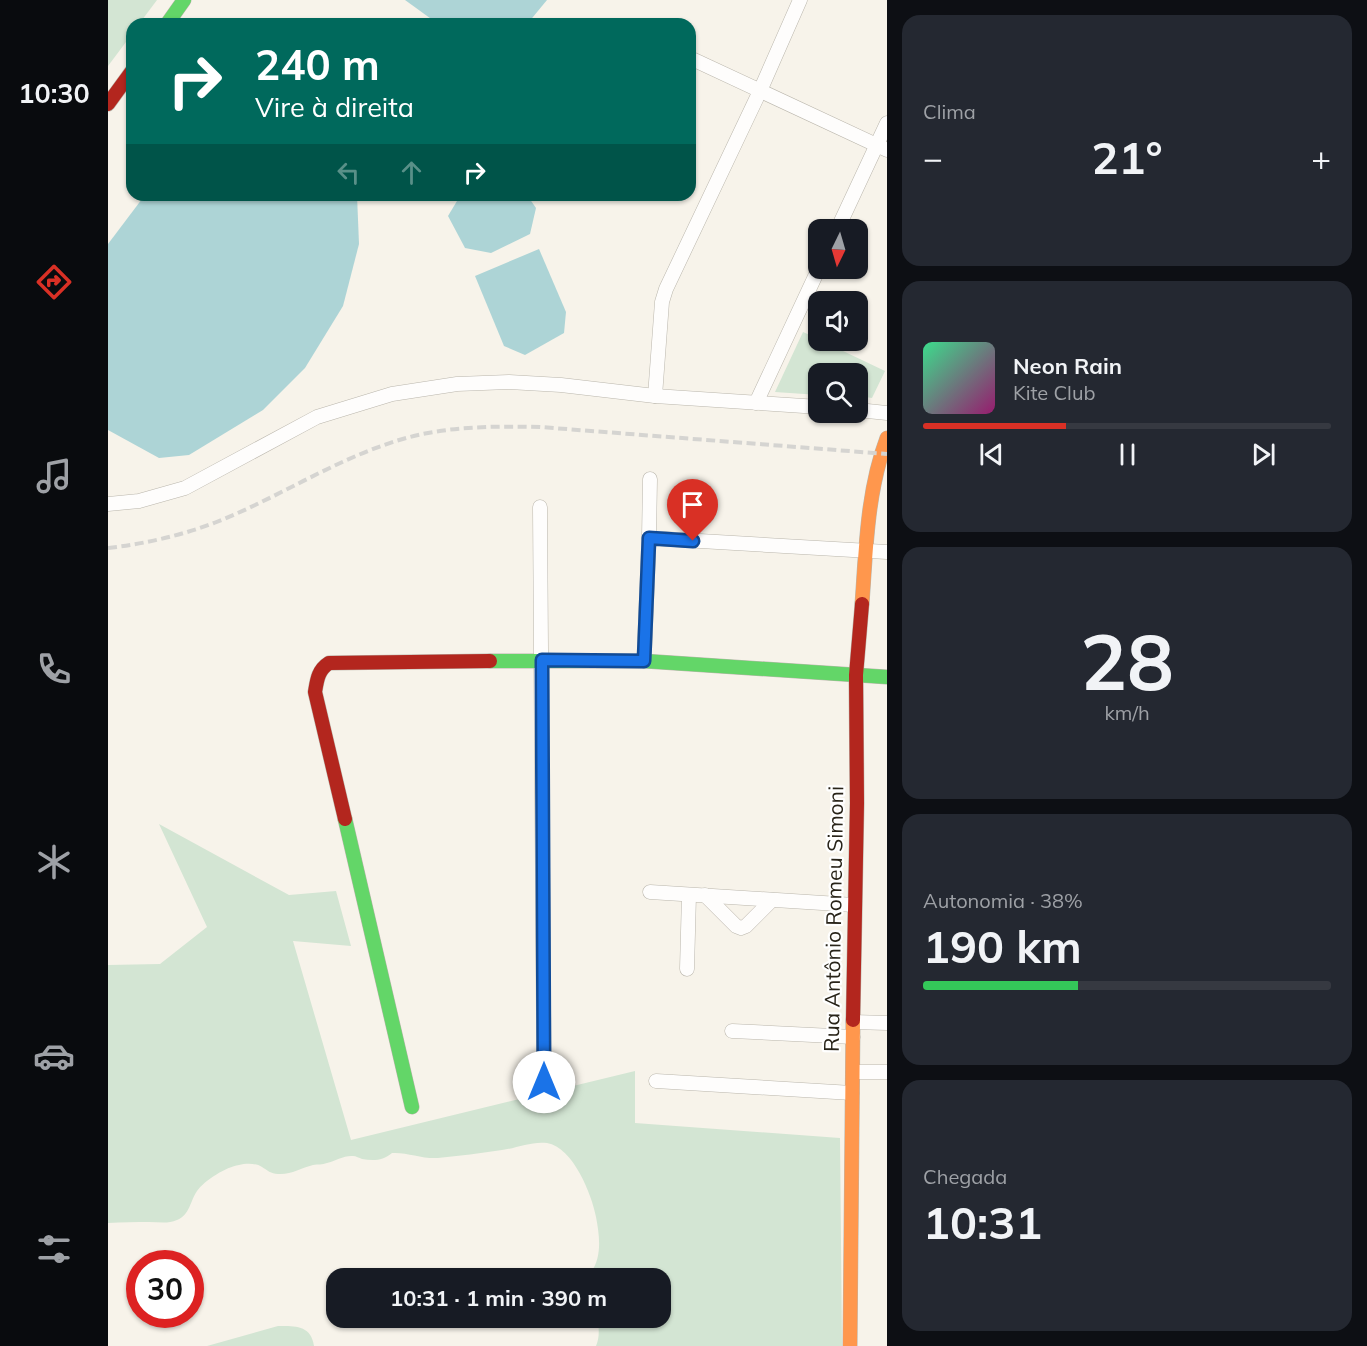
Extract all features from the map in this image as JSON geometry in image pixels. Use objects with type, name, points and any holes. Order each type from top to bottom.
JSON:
[{"type":"street","points":[[171,18],[184,0]]},
{"type":"street","points":[[655,396],[662,302],[666,289],[760,91],[800,0]]},
{"type":"street","points":[[696,61],[882,147]]},
{"type":"street","points":[[108,104],[126,79]]},
{"type":"street","points":[[843,219],[882,147],[887,123]]},
{"type":"street","points":[[756,403],[814,279]]},
{"type":"street","points":[[108,504],[139,501],[185,488],[316,417],[392,394],[457,384],[509,382],[561,385],[655,396],[808,406]]},
{"type":"street","points":[[868,411],[887,413]]},
{"type":"street","name":"Rua Antônio Romeu Simoni","points":[[850,1346],[857,803],[856,675],[872,493],[887,438]]},
{"type":"street","points":[[644,661],[650,479]]},
{"type":"street","points":[[540,507],[544,1082]]},
{"type":"street","points":[[649,538],[887,552]]},
{"type":"street","points":[[412,1107],[315,692],[317,677],[322,667],[329,663],[644,661],[887,677]]},
{"type":"street","points":[[650,892],[854,905]]},
{"type":"street","points":[[687,969],[689,894]]},
{"type":"street","points":[[705,896],[736,926],[741,928],[746,926],[772,900]]},
{"type":"street","points":[[853,1022],[887,1023]]},
{"type":"street","points":[[732,1031],[853,1037]]},
{"type":"street","points":[[853,1072],[887,1072]]},
{"type":"street","points":[[657,1081],[852,1093]]},
{"type":"green space","points":[[108,0],[157,0],[144,18],[126,18],[126,42],[108,66]]},
{"type":"green space","points":[[803,332],[808,334],[808,351],[842,351],[868,363],[808,363],[808,394],[775,392]]},
{"type":"green space","points":[[868,363],[885,371],[872,398],[868,397]]},
{"type":"green space","points":[[159,824],[289,895],[336,891],[351,946],[293,941],[351,1140],[635,1071],[635,1123],[840,1138],[842,1346],[596,1346],[598,1328],[671,1328],[671,1268],[593,1268],[598,1257],[599,1233],[586,1185],[565,1153],[547,1143],[438,1158],[398,1153],[374,1160],[350,1156],[283,1174],[273,1173],[257,1165],[242,1164],[210,1178],[197,1191],[185,1215],[177,1220],[108,1223],[108,965],[160,964],[207,927]]},
{"type":"green space","points":[[278,1326],[306,1330],[314,1346],[207,1346]]},
{"type":"water","points":[[405,0],[547,0],[532,18],[430,18]]},
{"type":"water","points":[[140,201],[357,201],[359,244],[343,306],[305,368],[263,410],[189,455],[159,458],[108,430],[108,244]]},
{"type":"water","points":[[457,201],[531,201],[536,208],[530,234],[491,253],[465,248],[448,216]]},
{"type":"water","points":[[539,249],[566,312],[564,333],[525,355],[504,346],[475,276]]},
{"type":"railway","points":[[108,548],[161,539],[201,528],[260,503],[372,449],[431,432],[485,427],[540,427],[887,454]]},
{"type":"traffic: fast","points":[[171,18],[184,0]]},
{"type":"traffic: fast","points":[[490,661],[644,661],[887,677]]},
{"type":"traffic: fast","points":[[345,819],[412,1107]]},
{"type":"traffic: slow","points":[[862,604],[871,499],[887,438]]},
{"type":"traffic: slow","points":[[850,1346],[853,1020]]},
{"type":"traffic: jam","points":[[108,104],[126,79]]},
{"type":"traffic: jam","points":[[853,1020],[857,803],[856,675],[862,604]]},
{"type":"traffic: jam","points":[[345,819],[315,692],[317,679],[322,669],[329,663],[490,661]]},
{"type":"route","points":[[544,1082],[542,660],[644,661],[649,538],[693,541]]}]
